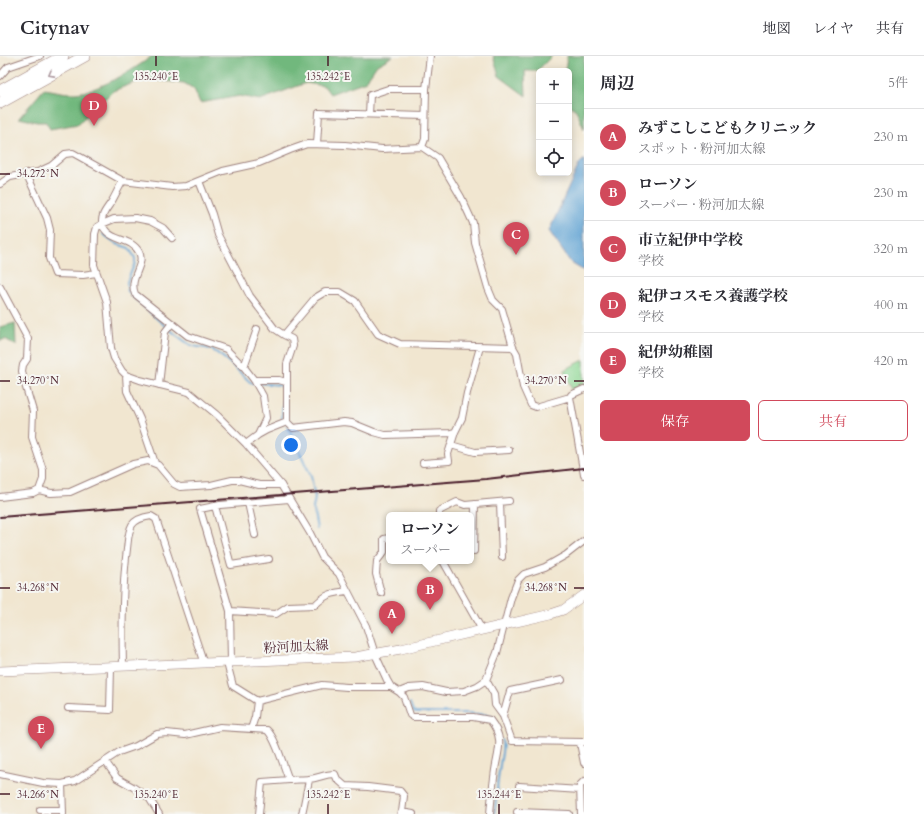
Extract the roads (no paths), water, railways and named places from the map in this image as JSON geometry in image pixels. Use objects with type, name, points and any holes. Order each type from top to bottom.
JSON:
[{"type":"highway","points":[[0,91],[63,56]]},
{"type":"highway","points":[[0,103],[85,56]]},
{"type":"main road","name":"粉河加太線","points":[[0,671],[354,657],[375,654],[551,614],[563,610],[584,595]]},
{"type":"street","points":[[0,76],[8,66],[40,56]]},
{"type":"street","points":[[422,147],[425,139],[426,89],[430,56]]},
{"type":"street","points":[[369,114],[370,95],[388,89],[426,89]]},
{"type":"street","points":[[317,144],[318,113],[425,116]]},
{"type":"street","points":[[0,184],[10,177],[38,172],[51,166],[65,154],[73,153],[123,181],[172,187],[186,186],[223,171],[259,163],[307,144],[345,145],[382,149],[422,147],[438,158],[461,197],[473,223],[475,243],[488,288],[493,300],[502,309],[513,347],[517,354],[523,387],[531,405],[536,407],[570,397],[571,394],[584,388]]},
{"type":"street","points":[[26,173],[47,218],[50,230],[49,258],[55,274],[83,275],[96,273]]},
{"type":"street","points":[[123,181],[101,219],[107,233],[130,243],[139,252],[141,261],[132,283],[132,288],[135,294],[188,336],[226,349],[244,367],[254,380],[263,396],[266,418],[258,435]]},
{"type":"street","points":[[199,181],[212,214],[218,235],[250,296],[274,329],[292,339],[293,346],[287,364],[286,382],[288,392],[287,422],[293,428],[344,422],[352,423],[385,435],[455,432]]},
{"type":"street","points":[[172,238],[163,228],[150,221],[135,218],[114,219],[97,227],[95,234],[94,265],[107,302],[111,348],[114,358],[122,372],[126,375],[189,392],[217,415],[246,444],[281,485],[310,533],[322,557],[339,574],[366,626],[375,654],[387,680],[391,687],[404,697],[410,715],[413,717],[484,718],[490,720],[495,726],[500,743],[500,750],[495,768],[490,814]]},
{"type":"street","points":[[0,288],[28,339],[27,359],[22,371],[33,411],[32,437],[43,470],[43,479],[39,490]]},
{"type":"street","points":[[284,335],[315,298],[325,292],[340,292],[355,301],[378,334],[400,344],[513,347]]},
{"type":"street","points":[[159,385],[165,332],[172,323]]},
{"type":"street","points":[[244,367],[257,330]]},
{"type":"street","points":[[424,463],[450,461],[448,454],[455,432],[462,418],[467,393],[480,347]]},
{"type":"street","points":[[126,375],[126,391],[140,419],[155,463]]},
{"type":"street","points":[[254,380],[279,380],[286,382]]},
{"type":"street","points":[[570,397],[584,475]]},
{"type":"street","points":[[246,444],[267,430],[287,422]]},
{"type":"street","points":[[451,445],[474,452],[508,450]]},
{"type":"street","points":[[0,497],[33,493],[39,490],[50,493],[70,492],[133,464],[148,461],[158,465],[174,484],[180,487],[212,485],[232,480],[239,480],[259,485],[281,485]]},
{"type":"street","points":[[289,500],[215,506],[200,509],[230,611],[229,663],[233,686],[257,701],[322,685],[347,687],[391,687]]},
{"type":"street","points":[[439,512],[457,502],[465,505],[509,501]]},
{"type":"street","points":[[500,502],[502,557]]},
{"type":"street","points":[[248,503],[255,535]]},
{"type":"street","points":[[474,551],[475,504]]},
{"type":"street","points":[[215,506],[231,565],[269,559]]},
{"type":"street","points":[[123,666],[122,629],[129,533],[132,524],[141,518],[151,516],[156,519],[204,664]]},
{"type":"street","points":[[381,593],[376,574],[377,561],[384,552],[384,539],[386,539]]},
{"type":"street","points":[[399,692],[409,688],[423,687],[446,692],[464,691],[477,686],[486,680],[497,653],[511,598],[518,580],[524,574],[545,567],[562,557],[584,541]]},
{"type":"street","points":[[445,564],[482,630]]},
{"type":"street","points":[[230,611],[276,614],[288,606],[315,605],[323,596],[347,591]]},
{"type":"street","points":[[68,708],[110,710],[111,667]]},
{"type":"street","points":[[486,680],[494,694],[495,706],[503,716],[512,741],[582,742],[584,763]]},
{"type":"street","points":[[503,716],[510,691],[562,680]]},
{"type":"street","points":[[251,729],[257,701]]},
{"type":"street","points":[[0,774],[43,783],[62,784],[75,781],[119,752],[136,746],[157,734],[167,733],[185,735],[220,727],[267,730],[270,733],[289,780]]},
{"type":"street","points":[[104,761],[117,778],[149,798],[159,814]]},
{"type":"street","points":[[259,814],[262,782],[297,779],[309,780],[326,774],[335,774],[337,779],[345,786],[400,791],[404,796],[402,813],[413,814]]},
{"type":"street","points":[[302,814],[309,780]]},
{"type":"street","points":[[581,814],[580,785],[584,780]]},
{"type":"street","points":[[40,810],[63,812],[62,784]]},
{"type":"street","points":[[519,786],[580,790]]},
{"type":"street","points":[[517,812],[569,814]]},
{"type":"water","points":[[584,159],[584,271],[571,263],[549,231],[579,164]]},
{"type":"waterway","points":[[103,234],[117,244],[129,248],[135,258],[135,263],[127,282],[128,292],[158,320],[181,338],[191,345],[215,351],[250,382],[254,383]]},
{"type":"waterway","points":[[259,383],[280,385],[284,389],[282,417],[284,421]]},
{"type":"waterway","points":[[287,425],[311,476],[315,498],[313,508],[317,529]]},
{"type":"waterway","points":[[410,703],[413,712],[416,713],[468,713],[489,715],[494,718],[498,728]]},
{"type":"waterway","points":[[494,814],[503,750],[502,740]]},
{"type":"railway","points":[[0,517],[486,479],[584,468]]},
{"type":"place","name":"紀伊コスモス養護学校","points":[[94,126]]},
{"type":"place","name":"市立紀伊中学校","points":[[516,255]]},
{"type":"place","name":"ローソン","points":[[430,610]]},
{"type":"place","name":"みずこしこどもクリニック","points":[[392,634]]},
{"type":"place","name":"紀伊幼稚園","points":[[41,749]]}]
